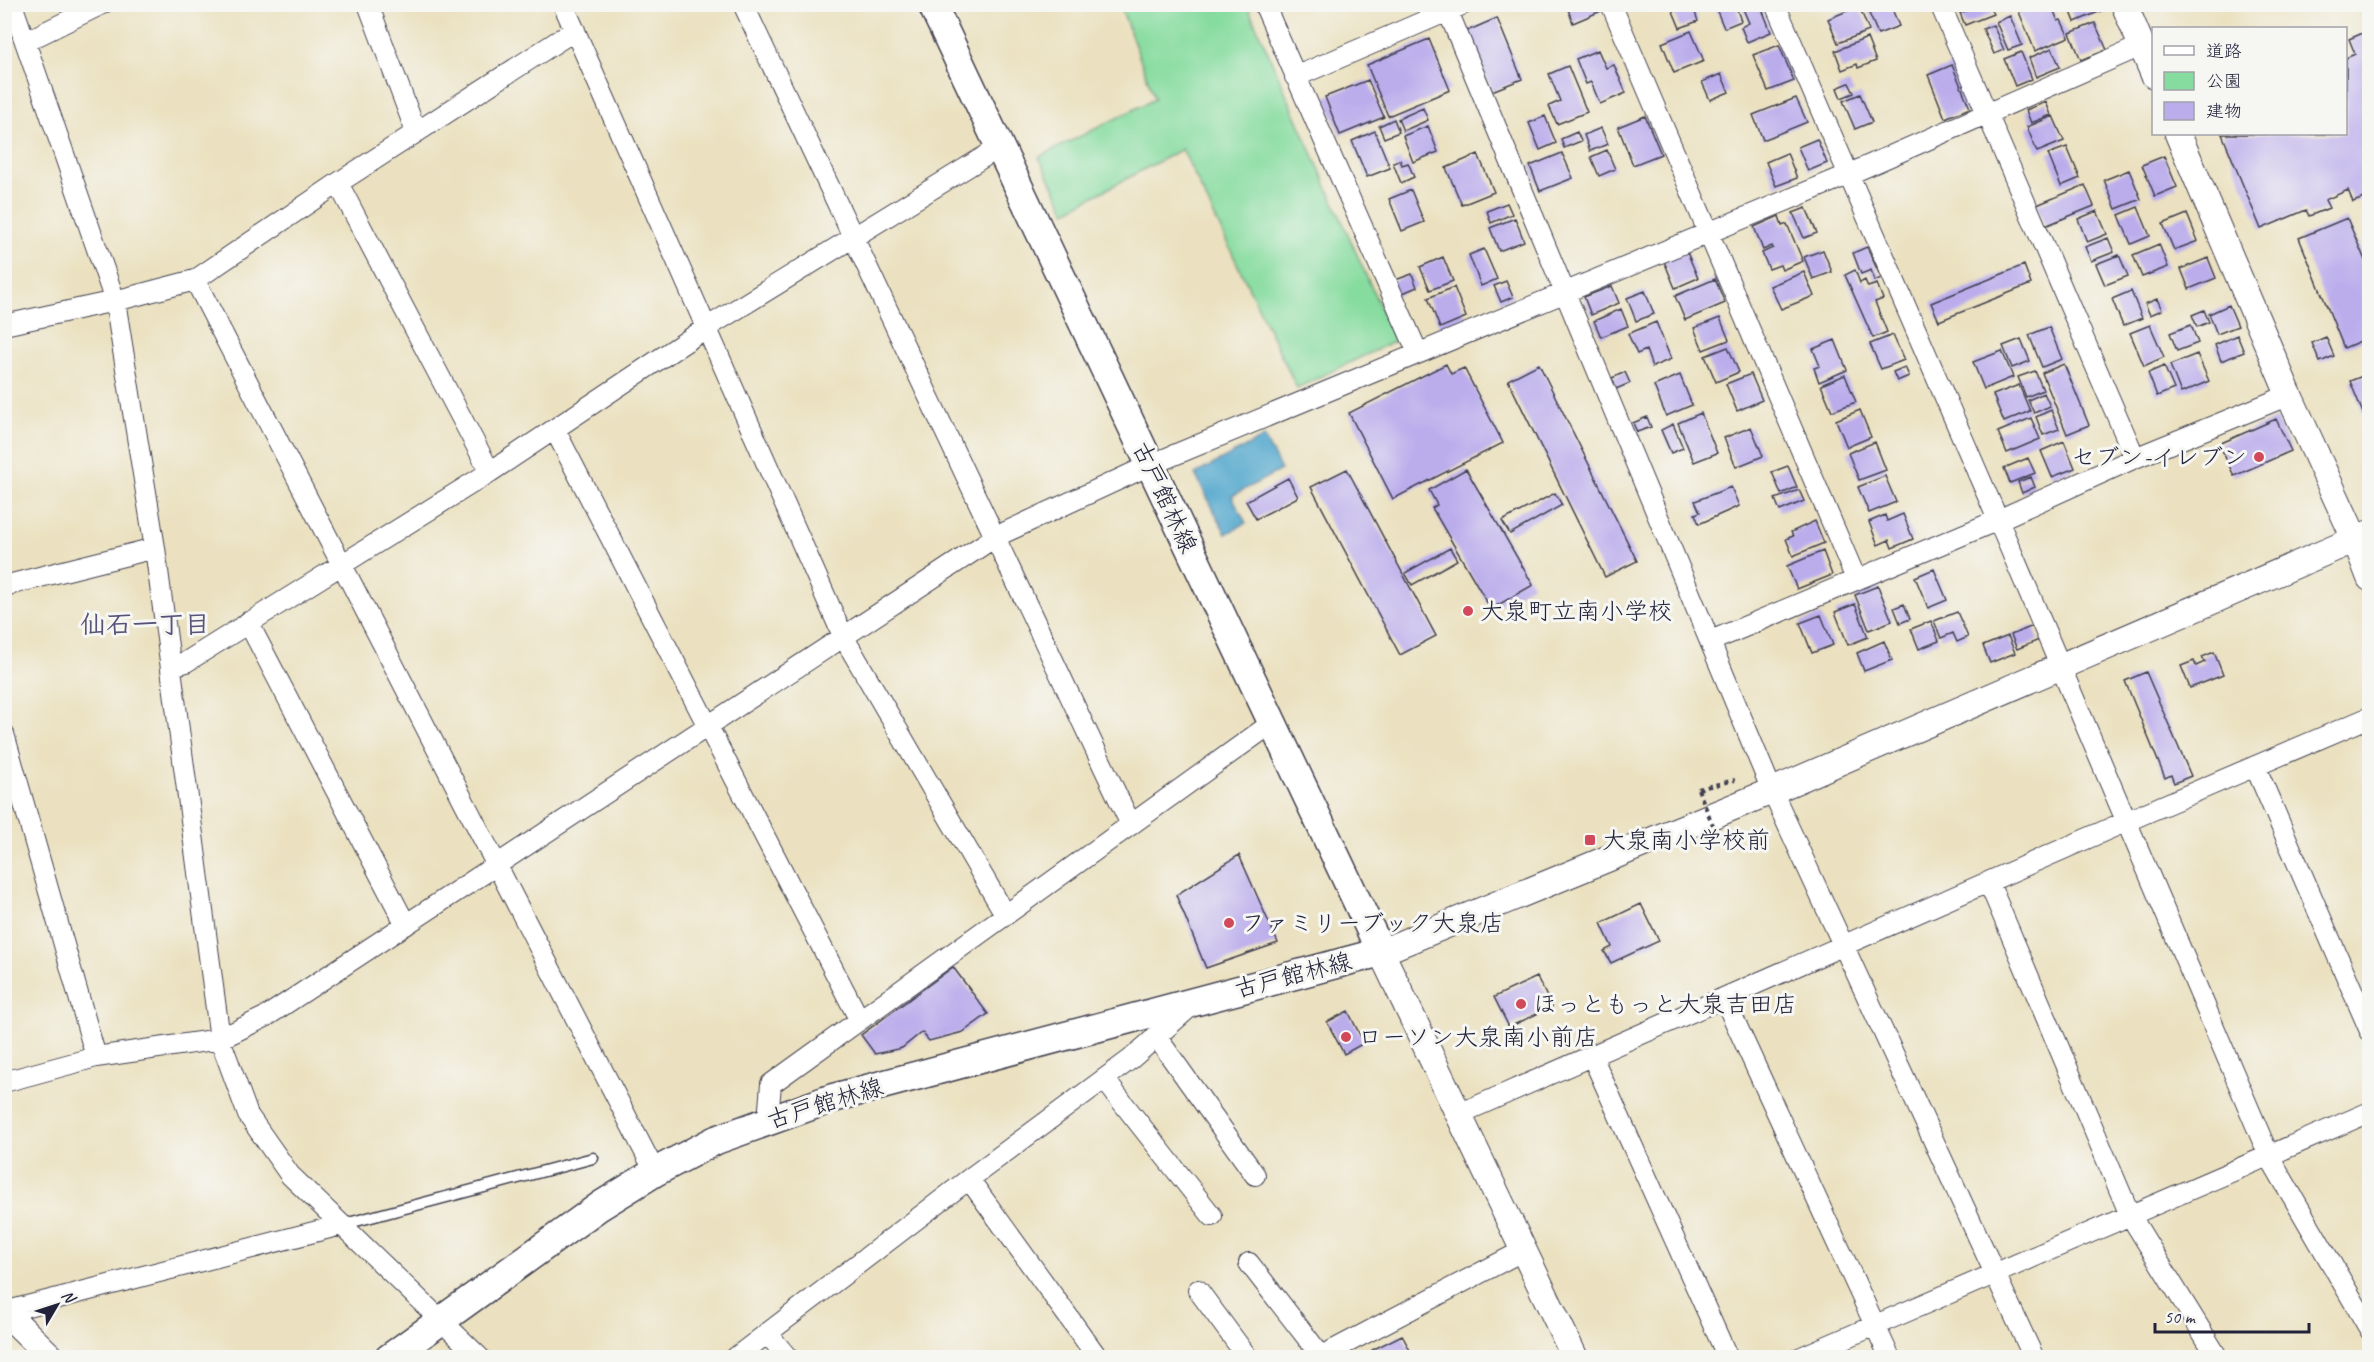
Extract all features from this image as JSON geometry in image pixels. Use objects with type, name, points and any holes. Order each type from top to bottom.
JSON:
[{"type":"main road","name":"古戸館林線","points":[[388,1358],[600,1206],[655,1172],[716,1140],[833,1098],[1381,952],[932,4]]},
{"type":"street","points":[[12,4],[114,301],[155,548],[220,1039],[249,1115],[290,1175],[480,1358]]},
{"type":"street","points":[[25,42],[102,4]]},
{"type":"street","points":[[368,4],[416,132]]},
{"type":"street","points":[[563,4],[843,636],[1005,914]]},
{"type":"street","points":[[743,4],[1131,825]]},
{"type":"street","points":[[1264,4],[1418,353]]},
{"type":"street","points":[[1611,4],[1857,579]]},
{"type":"street","points":[[1775,4],[1998,519],[2269,1156],[2370,1330]]},
{"type":"street","points":[[1940,4],[2135,458]]},
{"type":"street","points":[[2124,4],[2152,71]]},
{"type":"street","points":[[1295,77],[1452,7],[1566,294],[1772,791],[2034,1358]]},
{"type":"street","points":[[4,325],[114,301],[195,280],[338,183],[574,30]]},
{"type":"street","points":[[4,1082],[96,1057],[220,1039],[267,1016],[994,537],[1150,465],[1850,174],[2141,46]]},
{"type":"street","points":[[2178,135],[2289,395],[2362,536],[2370,578]]},
{"type":"street","points":[[171,666],[186,662],[490,472],[706,328],[1000,147]]},
{"type":"street","points":[[338,183],[490,472]]},
{"type":"street","points":[[195,280],[655,1172]]},
{"type":"street","points":[[1711,641],[2135,458],[2289,395]]},
{"type":"street","points":[[555,430],[859,1020]]},
{"type":"street","points":[[1575,1358],[1381,952],[1772,791],[2362,536]]},
{"type":"street","points":[[4,586],[155,548]]},
{"type":"street","points":[[248,622],[406,925]]},
{"type":"street","points":[[1459,1114],[2370,717]]},
{"type":"street","points":[[768,1120],[771,1084],[1272,723]]},
{"type":"street","points":[[4,734],[96,1057]]},
{"type":"street","points":[[2255,766],[2370,1031]]},
{"type":"street","points":[[1989,884],[2130,1215],[2217,1358]]},
{"type":"street","points":[[1724,998],[1890,1358]]},
{"type":"street","points":[[735,1358],[1104,1079],[1198,999]]},
{"type":"street","points":[[1156,1036],[1255,1175]]},
{"type":"street","points":[[1592,1056],[1728,1358]]},
{"type":"street","points":[[1104,1079],[1212,1216]]},
{"type":"street","points":[[1799,1358],[2370,1112]]},
{"type":"street","points":[[969,1179],[1098,1358]]},
{"type":"street","points":[[5,1311],[341,1225]]},
{"type":"street","points":[[1249,1263],[1320,1357],[1524,1250]]},
{"type":"street","points":[[1198,1290],[1248,1358]]},
{"type":"street","points":[[5,1311],[52,1358]]},
{"type":"street","points":[[767,1333],[788,1358]]},
{"type":"lane","points":[[341,1225],[592,1158]]},
{"type":"path","points":[[1717,835],[1698,789],[1739,779]]},
{"type":"green space","points":[[1120,5],[1247,5],[1395,341],[1297,388],[1182,149],[1066,211],[1039,157],[1155,99]]},
{"type":"water","points":[[1264,437],[1281,470],[1232,496],[1246,523],[1226,534],[1195,474]]},
{"type":"building","points":[[1566,4],[1598,4],[1601,11],[1573,23]]},
{"type":"building","points":[[1670,4],[1692,4],[1698,21],[1680,28]]},
{"type":"building","points":[[1727,4],[1735,4],[1741,21],[1724,28],[1716,9]]},
{"type":"building","points":[[1741,4],[1760,4],[1771,32],[1747,42],[1741,27],[1749,23]]},
{"type":"building","points":[[1865,4],[1890,4],[1899,26],[1878,34]]},
{"type":"building","points":[[2037,4],[2051,4],[2058,21],[2061,20],[2069,37],[2035,51],[2019,12]]},
{"type":"building","points":[[2068,4],[2100,4],[2103,10],[2075,22]]},
{"type":"building","points":[[1966,5],[1988,5],[1993,14],[1965,25],[1960,13],[1968,10]]},
{"type":"building","points":[[1859,6],[1869,31],[1838,43],[1828,19]]},
{"type":"building","points":[[2010,16],[2022,45],[2008,50],[1996,22]]},
{"type":"building","points":[[1497,18],[1522,79],[1492,91],[1467,31]]},
{"type":"building","points":[[2095,23],[2107,50],[2081,60],[2070,33]]},
{"type":"building","points":[[1993,25],[2004,50],[1994,54],[1983,29]]},
{"type":"building","points":[[2370,30],[2370,196],[2353,202],[2348,190],[2325,200],[2329,208],[2309,216],[2306,210],[2261,229],[2222,135],[2347,135],[2347,58],[2355,54],[2349,39]]},
{"type":"building","points":[[1691,31],[1704,61],[1674,73],[1662,43]]},
{"type":"building","points":[[1867,38],[1876,61],[1858,68],[1857,64],[1842,70],[1835,51]]},
{"type":"building","points":[[1429,39],[1450,90],[1388,116],[1367,65]]},
{"type":"building","points":[[1779,45],[1794,81],[1768,91],[1753,55]]},
{"type":"building","points":[[2052,48],[2060,67],[2036,77],[2029,58]]},
{"type":"building","points":[[1598,50],[1606,68],[1614,65],[1626,93],[1600,104],[1591,82],[1586,84],[1576,59]]},
{"type":"building","points":[[2021,52],[2032,79],[2015,86],[2004,59]]},
{"type":"building","points":[[1952,65],[1970,108],[1945,118],[1928,75]]},
{"type":"building","points":[[1568,66],[1587,112],[1557,124],[1549,106],[1560,101],[1549,74]]},
{"type":"building","points":[[1721,74],[1729,92],[1710,100],[1702,82]]},
{"type":"building","points":[[1368,80],[1384,117],[1340,135],[1325,97]]},
{"type":"building","points":[[1849,83],[1854,93],[1841,98],[1837,88]]},
{"type":"building","points":[[1860,94],[1872,122],[1855,129],[1843,101]]},
{"type":"building","points":[[1796,98],[1807,122],[1763,140],[1753,115]]},
{"type":"building","points":[[2046,102],[2051,115],[2031,123],[2026,110]]},
{"type":"building","points":[[1423,108],[1428,120],[1403,131],[1398,119]]},
{"type":"building","points":[[1545,116],[1556,143],[1540,150],[1529,123]]},
{"type":"building","points":[[1645,116],[1661,154],[1633,165],[1618,127]]},
{"type":"building","points":[[2053,116],[2064,141],[2037,152],[2027,127]]},
{"type":"building","points":[[1394,119],[1399,132],[1384,138],[1379,126]]},
{"type":"building","points":[[1428,126],[1438,152],[1413,162],[1403,136]]},
{"type":"building","points":[[1601,128],[1608,144],[1590,151],[1584,135]]},
{"type":"building","points":[[1375,131],[1390,168],[1367,177],[1352,141]]},
{"type":"building","points":[[1577,132],[1581,141],[1564,148],[1561,139]]},
{"type":"building","points":[[1817,139],[1827,163],[1808,171],[1798,147]]},
{"type":"building","points":[[2067,147],[2080,178],[2061,186],[2048,154]]},
{"type":"building","points":[[1607,150],[1615,169],[1599,176],[1591,157]]},
{"type":"building","points":[[1562,153],[1573,178],[1540,191],[1530,166]]},
{"type":"building","points":[[1787,153],[1797,178],[1776,186],[1766,162]]},
{"type":"building","points":[[1478,154],[1494,192],[1462,205],[1446,168]]},
{"type":"building","points":[[2164,156],[2177,187],[2155,196],[2142,165]]},
{"type":"building","points":[[1400,160],[1402,165],[1408,163],[1414,177],[1401,183],[1393,163]]},
{"type":"building","points":[[2129,170],[2141,199],[2116,209],[2104,180]]},
{"type":"building","points":[[2085,185],[2094,206],[2045,226],[2037,205]]},
{"type":"building","points":[[1411,190],[1424,222],[1402,231],[1389,199]]},
{"type":"building","points":[[1507,203],[1512,214],[1491,223],[1487,211]]},
{"type":"building","points":[[2138,207],[2150,236],[2131,244],[2119,215]]},
{"type":"building","points":[[1806,208],[1817,233],[1804,238],[1793,213]]},
{"type":"building","points":[[2097,211],[2107,234],[2087,242],[2078,219]]},
{"type":"building","points":[[2187,214],[2198,241],[2174,250],[2163,224]]},
{"type":"building","points":[[1779,216],[1782,226],[1787,224],[1803,261],[1782,270],[1780,265],[1769,269],[1762,253],[1773,248],[1772,246],[1763,250],[1754,227]]},
{"type":"building","points":[[1515,218],[1524,241],[1499,251],[1490,228]]},
{"type":"building","points":[[2347,218],[2370,272],[2370,337],[2344,348],[2299,238]]},
{"type":"building","points":[[2108,238],[2114,252],[2091,261],[2085,247]]},
{"type":"building","points":[[2159,244],[2168,267],[2142,277],[2133,255]]},
{"type":"building","points":[[1867,247],[1881,278],[1875,281],[1871,270],[1861,274],[1853,253]]},
{"type":"building","points":[[1484,249],[1497,279],[1481,286],[1469,255]]},
{"type":"building","points":[[1823,250],[1832,272],[1813,279],[1804,257]]},
{"type":"building","points":[[1687,252],[1698,278],[1675,288],[1664,261]]},
{"type":"building","points":[[2119,255],[2128,276],[2105,285],[2096,264]]},
{"type":"building","points":[[1443,257],[1453,281],[1430,290],[1420,267]]},
{"type":"building","points":[[2208,258],[2216,278],[2189,289],[2181,269]]},
{"type":"building","points":[[2024,265],[2031,284],[1939,321],[1931,303]]},
{"type":"building","points":[[1855,270],[1860,283],[1865,280],[1868,287],[1877,284],[1883,299],[1875,302],[1887,332],[1873,338],[1845,275]]},
{"type":"building","points":[[1804,272],[1814,296],[1781,309],[1770,286]]},
{"type":"building","points":[[1412,274],[1417,287],[1396,296],[1390,282]]},
{"type":"building","points":[[1715,279],[1725,303],[1685,320],[1675,296]]},
{"type":"building","points":[[1506,281],[1513,297],[1501,302],[1494,286]]},
{"type":"building","points":[[1612,286],[1619,303],[1591,315],[1584,297]]},
{"type":"building","points":[[1454,287],[1466,317],[1440,328],[1428,298]]},
{"type":"building","points":[[1645,291],[1654,314],[1636,321],[1627,298]]},
{"type":"building","points":[[2131,291],[2142,318],[2123,326],[2112,299]]},
{"type":"building","points":[[2157,299],[2162,310],[2150,315],[2145,304]]},
{"type":"building","points":[[2229,305],[2238,326],[2217,334],[2209,314]]},
{"type":"building","points":[[1621,309],[1628,326],[1601,337],[1594,321]]},
{"type":"building","points":[[2204,310],[2209,322],[2197,327],[2192,315]]},
{"type":"building","points":[[1720,318],[1729,340],[1703,350],[1694,328]]},
{"type":"building","points":[[1656,322],[1671,359],[1652,367],[1646,350],[1637,354],[1628,334]]},
{"type":"building","points":[[2150,325],[2164,357],[2144,366],[2130,333]]},
{"type":"building","points":[[2191,325],[2198,343],[2177,351],[2170,333]]},
{"type":"building","points":[[2049,327],[2062,359],[2042,367],[2029,335]]},
{"type":"building","points":[[1893,335],[1904,360],[1881,369],[1870,344]]},
{"type":"building","points":[[2237,335],[2244,352],[2221,361],[2215,345]]},
{"type":"building","points":[[2326,337],[2334,356],[2320,362],[2312,343]]},
{"type":"building","points":[[2021,339],[2030,361],[2012,368],[2003,346]]},
{"type":"building","points":[[1835,340],[1847,370],[1819,382],[1814,368],[1820,366],[1813,349]]},
{"type":"building","points":[[1728,347],[1739,372],[1716,382],[1705,356]]},
{"type":"building","points":[[2002,351],[2013,377],[1984,389],[1973,362]]},
{"type":"building","points":[[2197,354],[2209,381],[2181,393],[2170,365]]},
{"type":"building","points":[[1446,364],[1451,374],[1464,368],[1503,443],[1393,499],[1349,413]]},
{"type":"building","points":[[1539,364],[1637,561],[1605,577],[1508,380]]},
{"type":"building","points":[[2064,364],[2089,425],[2067,434],[2042,373]]},
{"type":"building","points":[[2164,366],[2174,389],[2157,396],[2148,373]]},
{"type":"building","points":[[1905,367],[1909,376],[1897,381],[1893,372]]},
{"type":"building","points":[[2035,371],[2043,390],[2026,397],[2018,377]]},
{"type":"building","points":[[1625,372],[1630,383],[1616,389],[1612,378]]},
{"type":"building","points":[[2370,373],[2370,428],[2369,428],[2350,381]]},
{"type":"building","points":[[1751,374],[1762,400],[1737,411],[1726,384]]},
{"type":"building","points":[[1680,375],[1692,405],[1666,416],[1654,386]]},
{"type":"building","points":[[1845,375],[1856,402],[1832,411],[1821,385]]},
{"type":"building","points":[[2019,385],[2030,411],[2004,422],[1993,395]]},
{"type":"building","points":[[2044,393],[2050,406],[2034,413],[2028,400]]},
{"type":"building","points":[[1860,410],[1871,437],[1847,447],[1836,420]]},
{"type":"building","points":[[2051,410],[2059,429],[2043,435],[2036,417]]},
{"type":"building","points":[[1701,413],[1717,453],[1694,462],[1678,423]]},
{"type":"building","points":[[1647,417],[1651,427],[1637,432],[1633,423]]},
{"type":"building","points":[[2031,418],[2040,439],[2007,453],[1998,432]]},
{"type":"building","points":[[2276,419],[2291,451],[2234,476],[2219,444]]},
{"type":"building","points":[[1673,424],[1683,448],[1671,453],[1661,430]]},
{"type":"building","points":[[1751,427],[1763,456],[1736,467],[1724,438]]},
{"type":"building","points":[[2064,441],[2075,468],[2052,477],[2041,451]]},
{"type":"building","points":[[1875,442],[1886,470],[1859,480],[1848,453]]},
{"type":"building","points":[[2028,458],[2035,473],[2010,483],[2004,468]]},
{"type":"building","points":[[1788,466],[1797,487],[1781,494],[1772,472]]},
{"type":"building","points":[[1347,469],[1436,636],[1400,655],[1311,487]]},
{"type":"building","points":[[1466,469],[1533,585],[1491,609],[1432,508],[1437,505],[1429,490]]},
{"type":"building","points":[[1885,476],[1896,502],[1869,513],[1858,487]]},
{"type":"building","points":[[2031,477],[2035,487],[2022,493],[2018,482]]},
{"type":"building","points":[[1288,478],[1298,497],[1256,519],[1246,501]]},
{"type":"building","points":[[1731,487],[1739,506],[1699,524],[1695,514],[1700,512],[1695,501]]},
{"type":"building","points":[[1799,490],[1804,501],[1780,511],[1775,499]]},
{"type":"building","points":[[1555,493],[1562,505],[1510,534],[1502,521]]},
{"type":"building","points":[[1903,514],[1913,539],[1892,548],[1889,540],[1878,545],[1869,522],[1885,515],[1887,521]]},
{"type":"building","points":[[1815,521],[1824,543],[1793,556],[1786,539],[1793,536],[1791,532]]},
{"type":"building","points":[[1450,548],[1457,560],[1412,585],[1405,573]]},
{"type":"building","points":[[1823,551],[1832,575],[1797,589],[1787,566]]},
{"type":"building","points":[[1934,569],[1947,600],[1928,608],[1915,577]]},
{"type":"building","points":[[1878,586],[1892,621],[1869,630],[1855,595]]},
{"type":"building","points":[[1855,604],[1868,637],[1848,645],[1835,612]]},
{"type":"building","points":[[1904,604],[1910,619],[1900,623],[1894,608]]},
{"type":"building","points":[[1957,612],[1968,637],[1957,642],[1953,633],[1941,638],[1934,621]]},
{"type":"building","points":[[1821,615],[1833,645],[1812,653],[1800,623]]},
{"type":"building","points":[[1931,621],[1939,641],[1919,649],[1911,629]]},
{"type":"building","points":[[2033,626],[2039,640],[2017,649],[2011,635]]},
{"type":"building","points":[[2008,636],[2015,653],[1990,663],[1983,646]]},
{"type":"building","points":[[1884,641],[1892,660],[1864,671],[1857,653]]},
{"type":"building","points":[[2214,652],[2223,675],[2190,688],[2181,666],[2194,661],[2196,666],[2205,662],[2202,657]]},
{"type":"building","points":[[2146,672],[2191,776],[2174,783],[2171,775],[2165,778],[2125,681]]},
{"type":"building","points":[[1239,855],[1278,943],[1206,968],[1176,895]]},
{"type":"building","points":[[1641,904],[1659,941],[1611,963],[1604,951],[1612,947],[1601,923]]},
{"type":"building","points":[[953,967],[988,1014],[963,1032],[929,1041],[922,1032],[902,1048],[875,1054],[861,1035]]},
{"type":"building","points":[[1537,977],[1552,1007],[1509,1027],[1494,997]]},
{"type":"building","points":[[1348,1011],[1364,1043],[1344,1054],[1327,1022]]},
{"type":"building","points":[[1402,1335],[1414,1358],[1376,1358],[1372,1350]]},
{"type":"place","name":"セブン-イレブン","points":[[2259,457]]},
{"type":"place","name":"大泉町立南小学校","points":[[1468,611]]},
{"type":"place","name":"大泉南小学校前","points":[[1590,840]]},
{"type":"place","name":"ファミリーブック大泉店","points":[[1229,923]]},
{"type":"place","name":"ほっともっと大泉吉田店","points":[[1521,1004]]},
{"type":"place","name":"ローソン大泉南小前店","points":[[1346,1037]]},
{"type":"district","name":"仙石一丁目","points":[[145,624]]}]
